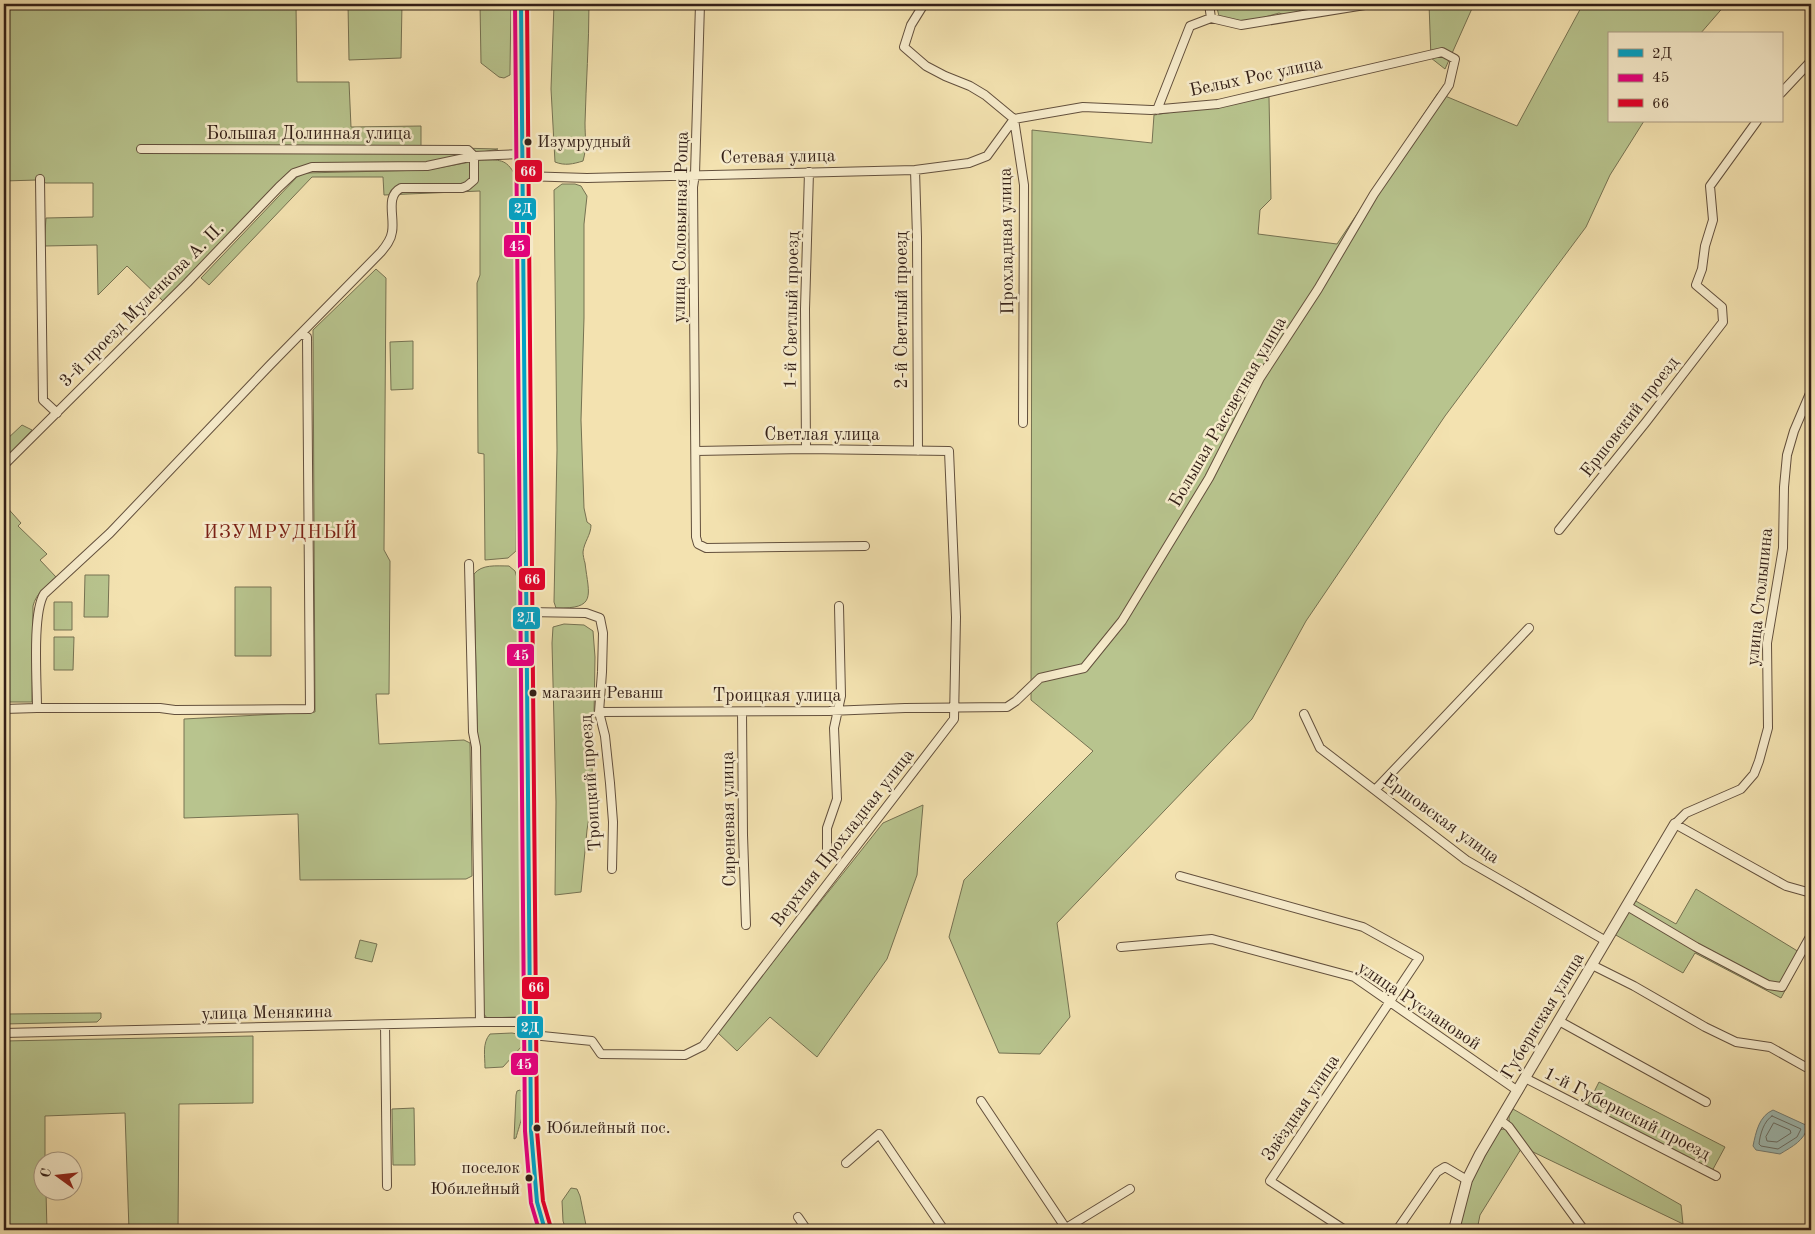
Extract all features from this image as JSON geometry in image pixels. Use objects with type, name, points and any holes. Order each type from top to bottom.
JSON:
[{"type":"main road","points":[[521,4],[531,1131],[537,1202],[545,1230]]},
{"type":"street","name":"улица Соловьиная Роща","points":[[700,4],[695,174],[693,187],[696,537],[698,544],[706,548],[865,546]]},
{"type":"street","points":[[924,4],[911,25],[904,47],[926,66],[986,95],[1014,119]]},
{"type":"street","points":[[1210,4],[1211,18]]},
{"type":"street","points":[[1157,110],[1190,26],[1211,18],[1241,25],[1348,6],[1371,4]]},
{"type":"street","name":"Белых Рос улица","points":[[1014,119],[1083,107],[1157,110],[1218,104],[1442,52]]},
{"type":"street","name":"Большая Рассветная улица","points":[[954,707],[1007,707],[1040,678],[1084,668],[1122,621],[1209,478],[1260,378],[1318,289],[1374,194],[1449,85],[1455,59],[1442,52]]},
{"type":"street","points":[[1782,92],[1811,61]]},
{"type":"street","name":"Сетевая улица","points":[[523,176],[587,178],[915,170],[969,163],[987,156],[1014,119]]},
{"type":"street","name":"Прохладная улица","points":[[1014,119],[1024,185],[1023,423]]},
{"type":"street","name":"Ершовский проезд","points":[[1559,530],[1723,322],[1722,308],[1696,285],[1702,269],[1705,246],[1713,220],[1710,186],[1756,122]]},
{"type":"street","name":"Большая Долинная улица","points":[[141,149],[468,150],[474,156]]},
{"type":"street","name":"Большая Долинная улица","points":[[304,169],[312,167],[427,166],[474,156],[523,154]]},
{"type":"street","points":[[37,708],[37,617],[40,600],[44,594],[110,533],[386,245],[393,230],[392,198],[395,191],[401,188],[462,188],[467,186],[474,180],[474,156]]},
{"type":"street","name":"3-й проезд Муленкова А. П.","points":[[4,466],[187,283],[279,187],[294,173],[304,169]]},
{"type":"street","name":"2-й Светлый проезд","points":[[915,170],[918,451]]},
{"type":"street","name":"1-й Светлый проезд","points":[[806,449],[805,309],[809,172]]},
{"type":"street","points":[[40,179],[43,400],[57,413]]},
{"type":"street","points":[[4,709],[310,709],[307,337],[302,334]]},
{"type":"street","name":"улица Столыпина","points":[[1675,824],[1686,813],[1741,789],[1754,774],[1759,761],[1768,728],[1767,643],[1783,548],[1784,488],[1787,455],[1794,431],[1811,391]]},
{"type":"street","name":"Светлая улица","points":[[696,451],[806,449],[949,451]]},
{"type":"street","name":"Верхняя Прохладная улица","points":[[531,1036],[592,1041],[601,1054],[685,1055],[703,1046],[954,719],[956,617],[949,451]]},
{"type":"street","points":[[469,564],[473,732],[476,747],[480,1022]]},
{"type":"street","points":[[827,862],[827,828],[837,799],[834,728],[842,696],[840,606]]},
{"type":"street","name":"Троицкий проезд","points":[[527,612],[586,613],[600,618],[602,633],[600,712],[605,736],[613,822],[612,869]]},
{"type":"street","points":[[1375,790],[1529,628]]},
{"type":"street","name":"Троицкая улица","points":[[600,712],[838,711],[954,707]]},
{"type":"street","name":"Сиреневая улица","points":[[742,712],[746,926]]},
{"type":"street","name":"Ершовская улица","points":[[1304,714],[1320,748],[1466,860],[1606,941]]},
{"type":"street","points":[[1675,824],[1786,886],[1811,893]]},
{"type":"street","name":"Губернская улица","points":[[1454,1230],[1467,1180],[1500,1120],[1675,824]]},
{"type":"street","points":[[1180,876],[1363,927],[1419,958],[1389,1002]]},
{"type":"street","points":[[1627,906],[1696,947],[1768,985],[1782,987],[1811,935]]},
{"type":"street","name":"улица Руслановой","points":[[1120,947],[1212,939],[1354,977],[1518,1091]]},
{"type":"street","points":[[1592,965],[1736,1042],[1770,1048],[1811,1070]]},
{"type":"street","name":"Звёздная улица","points":[[1345,1230],[1270,1181],[1389,1002]]},
{"type":"street","points":[[1559,1021],[1706,1102]]},
{"type":"street","name":"улица Менякина","points":[[4,1033],[531,1022]]},
{"type":"street","points":[[385,1025],[387,1186]]},
{"type":"street","name":"1-й Губернский проезд","points":[[1525,1078],[1716,1176]]},
{"type":"street","points":[[981,1101],[1065,1230],[1130,1189]]},
{"type":"street","points":[[1500,1120],[1514,1134],[1584,1230]]},
{"type":"street","points":[[846,1163],[880,1134],[944,1230]]},
{"type":"street","points":[[1397,1230],[1437,1172],[1445,1167],[1467,1180]]},
{"type":"street","points":[[798,1217],[807,1230]]},
{"type":"green space","points":[[4,4],[333,4],[296,5],[297,82],[349,82],[351,127],[421,126],[421,147],[498,149],[425,163],[311,164],[294,171],[164,302],[127,266],[98,295],[97,245],[44,246],[46,218],[93,217],[93,183],[46,183],[37,180],[4,181]]},
{"type":"green space","points":[[348,4],[402,4],[401,58],[349,60]]},
{"type":"green space","points":[[480,4],[511,4],[510,75],[504,78],[499,77],[481,63]]},
{"type":"green space","points":[[554,4],[589,4],[585,151],[583,161],[569,164],[555,162],[551,89]]},
{"type":"green space","points":[[1216,4],[1311,4],[1288,16],[1279,13],[1244,23],[1219,16]]},
{"type":"green space","points":[[1429,4],[1474,4],[1445,69],[1431,58]]},
{"type":"green space","points":[[1583,4],[1726,4],[1702,32],[1608,32],[1608,122],[1643,122],[1610,175],[1586,227],[1445,416],[1306,621],[1252,719],[1057,923],[1070,1017],[1040,1054],[999,1053],[949,937],[964,880],[1093,751],[1031,700],[1032,130],[1152,143],[1154,115],[1269,97],[1271,199],[1260,210],[1258,234],[1337,244],[1438,93],[1517,126]]},
{"type":"green space","points":[[481,160],[501,161],[512,169],[515,175],[516,551],[508,558],[485,560],[484,454],[478,453],[477,283],[480,275],[480,191],[384,195],[383,177],[312,177],[209,285],[201,278],[297,177],[305,173],[427,170]]},
{"type":"green space","points":[[562,184],[581,186],[587,196],[584,224],[581,420],[584,508],[587,522],[591,525],[583,552],[588,584],[587,598],[584,603],[569,608],[556,608],[554,602],[557,450],[554,190]]},
{"type":"green space","points":[[376,269],[386,278],[384,550],[390,561],[389,694],[376,694],[379,744],[464,740],[470,743],[472,876],[466,879],[300,880],[298,814],[184,818],[184,719],[315,712],[313,330]]},
{"type":"green space","points":[[413,341],[413,389],[391,390],[390,342]]},
{"type":"green space","points":[[22,425],[32,430],[4,459],[4,438],[5,441]]},
{"type":"green space","points":[[4,504],[21,523],[18,526],[47,554],[40,560],[56,577],[39,593],[33,606],[32,702],[4,702]]},
{"type":"green space","points":[[509,566],[515,571],[517,578],[524,1010],[517,1017],[487,1018],[483,1013],[474,574],[485,567]]},
{"type":"green space","points":[[85,575],[109,575],[108,617],[84,617]]},
{"type":"green space","points":[[235,587],[271,587],[271,656],[235,656]]},
{"type":"green space","points":[[54,602],[72,602],[72,630],[54,630]]},
{"type":"green space","points":[[564,624],[584,625],[593,631],[595,657],[594,715],[591,738],[593,792],[581,892],[555,895],[556,802],[552,643],[553,627]]},
{"type":"green space","points":[[54,637],[74,637],[73,670],[54,670]]},
{"type":"green space","points":[[923,805],[917,875],[887,959],[817,1057],[770,1017],[737,1051],[717,1032],[883,823]]},
{"type":"green space","points":[[1696,889],[1804,955],[1781,998],[1695,953],[1683,973],[1614,934],[1634,900],[1676,924]]},
{"type":"green space","points":[[360,940],[377,944],[372,962],[355,958]]},
{"type":"green space","points":[[4,954],[8,954],[8,1014],[101,1013],[101,1018],[97,1022],[4,1024]]},
{"type":"green space","points":[[512,1033],[522,1035],[522,1046],[503,1067],[485,1068],[485,1046],[490,1034]]},
{"type":"green space","points":[[253,1036],[253,1103],[179,1104],[178,1230],[129,1230],[125,1113],[45,1116],[45,1152],[32,1152],[32,1202],[46,1202],[47,1230],[4,1230],[4,1041]]},
{"type":"green space","points":[[1599,1082],[1725,1147],[1712,1171],[1587,1106]]},
{"type":"green space","points":[[520,1090],[523,1095],[524,1107],[516,1138],[514,1139],[516,1095],[517,1091]]},
{"type":"green space","points":[[414,1108],[415,1165],[393,1165],[392,1109]]},
{"type":"green space","points":[[1513,1109],[1681,1205],[1683,1224],[1531,1151],[1509,1121],[1509,1116]]},
{"type":"green space","points":[[1499,1130],[1508,1130],[1521,1149],[1480,1215],[1477,1230],[1458,1230],[1471,1182]]},
{"type":"green space","points":[[571,1188],[577,1189],[580,1196],[587,1230],[566,1230],[563,1221],[562,1201]]},
{"type":"water","points":[[1773,1110],[1808,1126],[1804,1136],[1794,1146],[1780,1154],[1756,1150],[1753,1146],[1761,1120]]},
{"type":"transit line","name":"45","points":[[515,4],[525,1131],[531,1203],[539,1230]]},
{"type":"transit line","name":"2Д","points":[[521,4],[531,1131],[537,1202],[545,1230]]},
{"type":"transit line","name":"66","points":[[527,4],[537,1131],[543,1201],[551,1228]]},
{"type":"place","name":"Изумрудный","points":[[528,142]]},
{"type":"place","name":"магазин Реванш","points":[[533,693]]},
{"type":"place","name":"Юбилейный пос.","points":[[537,1128]]},
{"type":"place","name":"поселок Юбилейный","points":[[529,1178]]},
{"type":"district","name":"ИЗУМРУДНЫЙ","points":[[281,533]]}]
